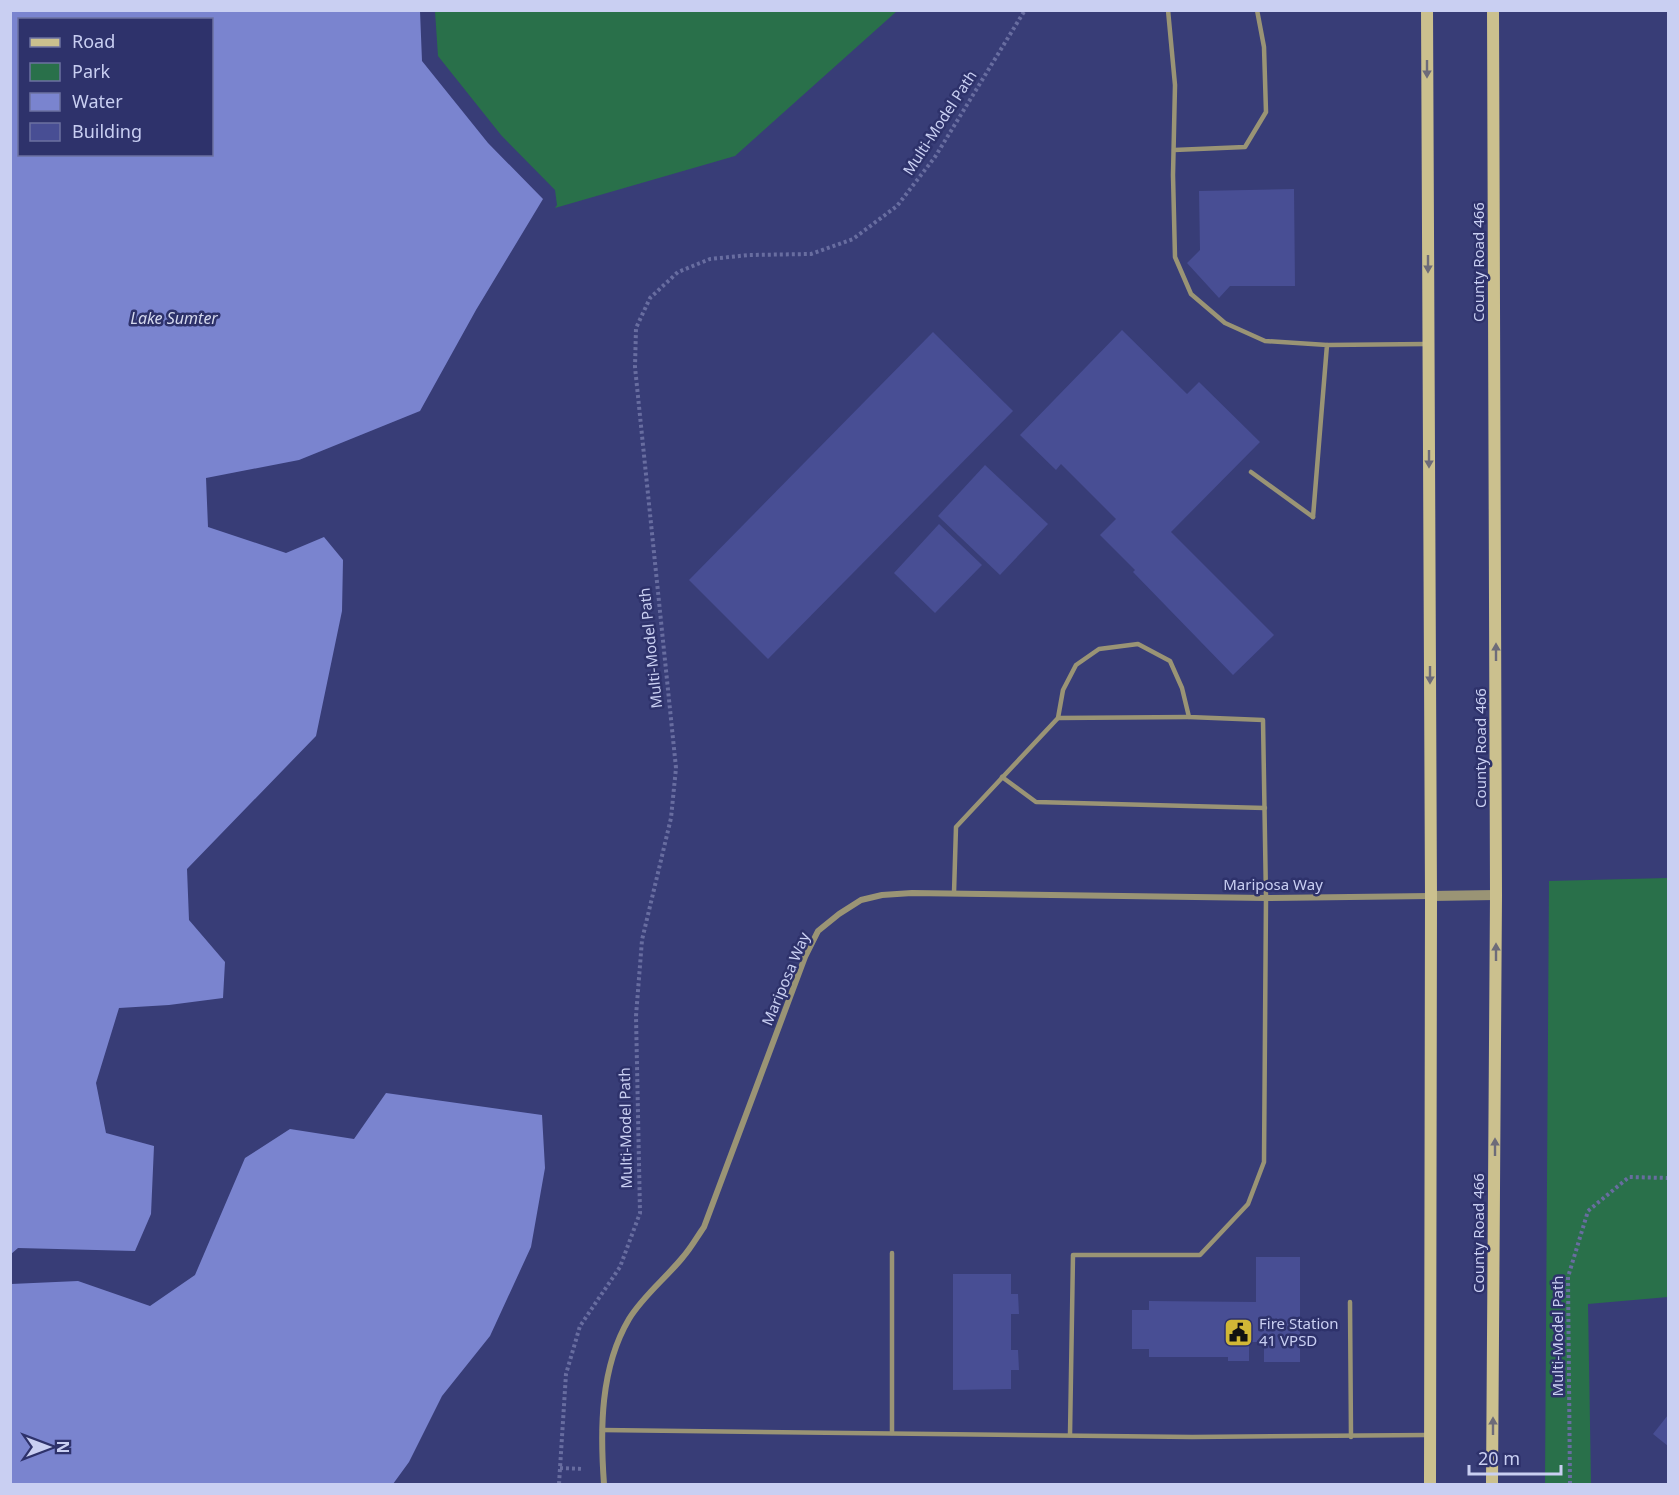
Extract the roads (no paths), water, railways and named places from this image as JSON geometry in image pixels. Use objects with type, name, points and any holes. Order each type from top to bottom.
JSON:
[{"type":"main road","points":[[1427,10],[1431,896],[1430,1485]]},
{"type":"main road","name":"County Road 466","points":[[1492,1485],[1496,895],[1493,10]]},
{"type":"street","name":"Mariposa Way","points":[[602,1485],[605,1386],[615,1350],[629,1318],[683,1257],[704,1227],[805,957],[818,931],[839,914],[861,900],[882,895],[954,893],[1266,898],[1431,896]]},
{"type":"street","points":[[1431,896],[1496,895]]},
{"type":"lane","points":[[1168,10],[1175,85],[1175,257],[1191,294],[1225,323],[1265,341],[1327,345],[1428,344]]},
{"type":"lane","points":[[1174,150],[1245,147],[1266,112],[1264,47],[1257,10]]},
{"type":"lane","points":[[1251,472],[1313,517],[1327,345]]},
{"type":"lane","points":[[954,893],[956,827],[1058,718],[1063,690],[1076,665],[1099,649],[1138,644],[1170,661],[1182,688],[1189,717]]},
{"type":"lane","points":[[1058,718],[1189,717],[1263,720],[1265,808],[1264,1162],[1248,1204],[1200,1255],[1073,1255],[1070,1435]]},
{"type":"lane","points":[[1002,777],[1036,802],[1265,808]]},
{"type":"lane","points":[[892,1253],[892,1433]]},
{"type":"lane","points":[[1350,1302],[1351,1437]]},
{"type":"lane","points":[[602,1430],[1351,1437],[1431,1435]]},
{"type":"water","name":"Lake Sumter","points":[[11,10],[420,11],[422,61],[488,143],[543,199],[476,310],[420,411],[299,460],[206,478],[208,527],[286,553],[324,537],[343,560],[342,611],[316,736],[187,869],[189,920],[225,962],[223,998],[119,1008],[96,1083],[106,1133],[154,1146],[151,1214],[135,1251],[18,1248],[11,1254]]},
{"type":"water","points":[[386,1093],[542,1115],[545,1168],[531,1247],[490,1336],[442,1396],[409,1462],[393,1484],[11,1484],[11,1284],[78,1281],[150,1306],[195,1275],[245,1158],[290,1129],[354,1139]]},
{"type":"place","name":"Fire Station 41 VPSD","points":[[1238,1333]]}]
